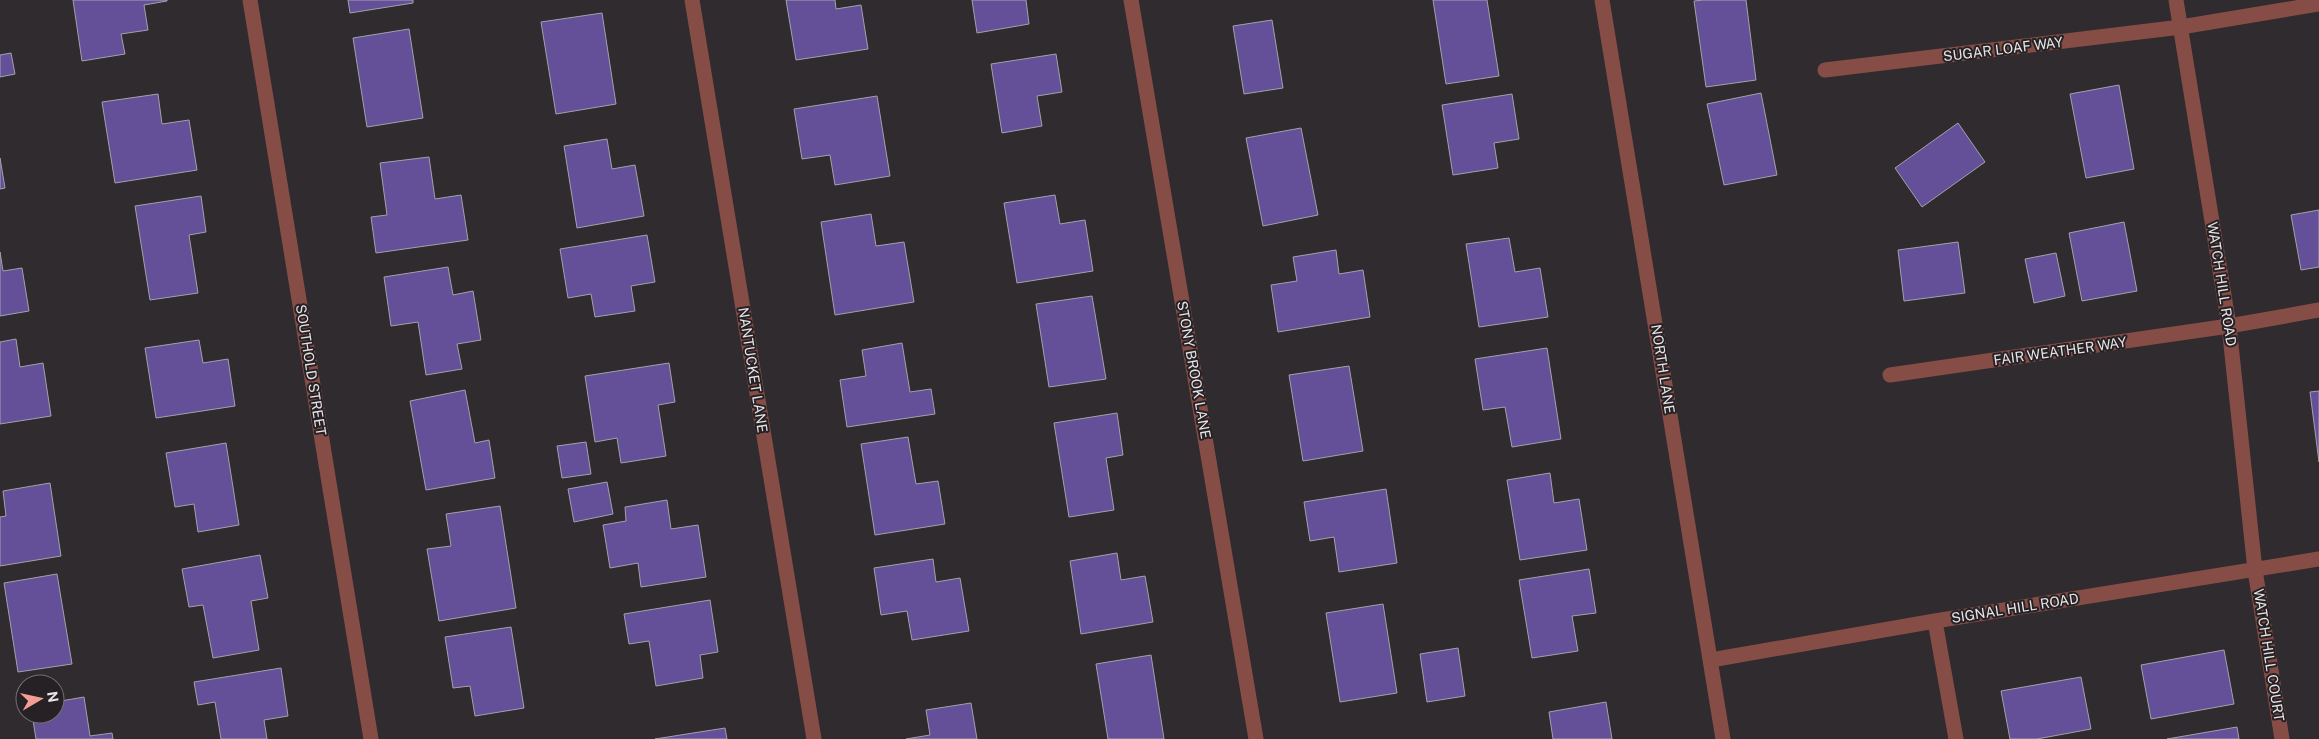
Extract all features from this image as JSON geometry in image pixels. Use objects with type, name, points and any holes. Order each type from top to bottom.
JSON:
[{"type":"street","name":"SOUTHOLD STREET","points":[[250,0],[372,739]]},
{"type":"street","name":"NANTUCKET LANE","points":[[692,0],[814,739]]},
{"type":"street","name":"STONY BROOK LANE","points":[[1131,0],[1256,739]]},
{"type":"street","name":"NORTH LANE","points":[[1602,0],[1724,739]]},
{"type":"street","name":"WATCH HILL ROAD","points":[[2176,0],[2229,326],[2255,570]]},
{"type":"street","name":"SUGAR LOAF WAY","points":[[1825,70],[2181,27],[2319,4]]},
{"type":"street","name":"FAIR WEATHER WAY","points":[[1890,375],[2229,326],[2319,310]]},
{"type":"street","name":"SIGNAL HILL ROAD","points":[[1710,660],[1935,621],[2319,559]]},
{"type":"street","name":"WATCH HILL COURT","points":[[2255,570],[2282,739]]},
{"type":"street","points":[[1935,621],[1956,739]]},
{"type":"building","points":[[73,0],[167,1],[144,5],[148,30],[121,34],[125,54],[82,61]]},
{"type":"building","points":[[348,0],[413,0],[413,3],[350,13]]},
{"type":"building","points":[[786,0],[835,0],[836,9],[861,5],[868,49],[796,60]]},
{"type":"building","points":[[972,0],[1026,0],[1029,24],[977,33]]},
{"type":"building","points":[[1433,0],[1487,0],[1499,76],[1446,84]]},
{"type":"building","points":[[1746,0],[1756,80],[1706,87],[1694,1]]},
{"type":"building","points":[[602,13],[616,104],[556,114],[541,22]]},
{"type":"building","points":[[1272,20],[1283,88],[1244,94],[1233,26]]},
{"type":"building","points":[[409,29],[423,118],[367,127],[353,38]]},
{"type":"building","points":[[11,53],[15,74],[0,77],[0,55]]},
{"type":"building","points":[[1056,54],[1062,92],[1037,96],[1042,126],[1002,133],[991,64]]},
{"type":"building","points":[[2119,85],[2134,169],[2086,178],[2070,94]]},
{"type":"building","points":[[1761,93],[1777,175],[1724,185],[1707,104]]},
{"type":"building","points":[[158,94],[162,124],[189,120],[197,170],[115,183],[102,102]]},
{"type":"building","points":[[1512,94],[1519,139],[1494,143],[1498,168],[1453,175],[1442,105]]},
{"type":"building","points":[[877,96],[890,176],[835,185],[830,155],[802,159],[794,109]]},
{"type":"building","points":[[1958,123],[1985,162],[1922,207],[1895,168]]},
{"type":"building","points":[[1301,128],[1318,215],[1263,226],[1246,138]]},
{"type":"building","points":[[607,139],[612,169],[635,165],[644,216],[577,228],[564,146]]},
{"type":"building","points":[[429,157],[435,199],[461,195],[468,240],[376,253],[371,217],[387,215],[380,163]]},
{"type":"building","points":[[0,158],[5,188],[0,189]]},
{"type":"building","points":[[1055,195],[1060,224],[1085,220],[1093,271],[1017,283],[1004,203]]},
{"type":"building","points":[[201,196],[206,232],[189,235],[198,293],[150,300],[135,206]]},
{"type":"building","points":[[2319,210],[2319,267],[2301,270],[2291,215]]},
{"type":"building","points":[[871,214],[876,246],[904,242],[914,302],[835,315],[821,222]]},
{"type":"building","points":[[2124,222],[2137,291],[2082,301],[2069,233]]},
{"type":"building","points":[[647,235],[655,282],[631,286],[635,311],[595,317],[591,294],[568,298],[560,249]]},
{"type":"building","points":[[1509,238],[1515,272],[1540,268],[1548,317],[1479,327],[1466,244]]},
{"type":"building","points":[[1958,242],[1965,293],[1904,301],[1898,250]]},
{"type":"building","points":[[1336,250],[1339,274],[1363,270],[1370,317],[1278,332],[1271,285],[1297,281],[1293,257]]},
{"type":"building","points":[[0,252],[3,271],[22,268],[29,311],[0,316]]},
{"type":"building","points":[[2056,253],[2065,296],[2034,303],[2025,259]]},
{"type":"building","points":[[448,267],[453,295],[473,291],[481,340],[457,344],[462,369],[426,375],[418,322],[391,326],[384,277]]},
{"type":"building","points":[[1092,296],[1106,379],[1049,387],[1036,304]]},
{"type":"building","points":[[16,339],[20,367],[43,363],[51,416],[0,424],[0,342]]},
{"type":"building","points":[[199,340],[203,363],[228,359],[235,406],[156,418],[145,348]]},
{"type":"building","points":[[902,343],[910,392],[931,389],[935,414],[847,427],[840,380],[866,376],[862,350]]},
{"type":"building","points":[[1547,348],[1561,439],[1512,447],[1505,407],[1483,410],[1475,359]]},
{"type":"building","points":[[669,363],[675,402],[658,405],[666,456],[621,463],[617,438],[595,442],[585,376]]},
{"type":"building","points":[[1349,366],[1363,451],[1303,461],[1289,375]]},
{"type":"building","points":[[465,390],[475,443],[489,440],[495,478],[426,490],[410,401]]},
{"type":"building","points":[[2319,391],[2319,462],[2310,392]]},
{"type":"building","points":[[1117,413],[1123,455],[1106,458],[1114,510],[1069,517],[1054,423]]},
{"type":"building","points":[[908,437],[916,484],[938,481],[945,524],[875,535],[861,444]]},
{"type":"building","points":[[586,442],[591,474],[562,478],[557,446]]},
{"type":"building","points":[[226,443],[239,525],[198,532],[194,504],[175,507],[166,453]]},
{"type":"building","points":[[1550,473],[1554,503],[1579,499],[1587,550],[1520,560],[1507,480]]},
{"type":"building","points":[[607,482],[613,514],[574,522],[568,489]]},
{"type":"building","points":[[50,483],[61,556],[0,566],[0,517],[6,516],[3,491]]},
{"type":"building","points":[[1386,489],[1397,563],[1339,572],[1334,537],[1310,541],[1304,502]]},
{"type":"building","points":[[667,500],[671,529],[698,525],[706,577],[641,587],[638,563],[610,568],[603,525],[626,521],[625,507]]},
{"type":"building","points":[[500,506],[516,608],[439,621],[427,549],[451,546],[446,514]]},
{"type":"building","points":[[1117,553],[1121,580],[1145,576],[1153,622],[1081,634],[1070,561]]},
{"type":"building","points":[[260,555],[268,598],[251,601],[259,650],[213,658],[203,605],[189,607],[182,569]]},
{"type":"building","points":[[933,559],[936,582],[960,578],[969,631],[912,640],[907,611],[881,615],[874,568]]},
{"type":"building","points":[[1589,569],[1596,613],[1572,616],[1578,651],[1532,658],[1519,580]]},
{"type":"building","points":[[57,574],[72,664],[18,672],[4,583]]},
{"type":"building","points":[[710,600],[718,652],[700,655],[703,678],[656,686],[649,641],[629,644],[624,614]]},
{"type":"building","points":[[1383,604],[1397,693],[1340,702],[1326,613]]},
{"type":"building","points":[[511,627],[524,708],[475,716],[470,686],[453,688],[445,637]]},
{"type":"building","points":[[1458,648],[1465,696],[1427,702],[1420,654]]},
{"type":"building","points":[[2224,650],[2234,704],[2151,719],[2141,665]]},
{"type":"building","points":[[1151,655],[1164,739],[1108,739],[1096,664]]},
{"type":"building","points":[[281,668],[288,716],[264,720],[267,739],[221,739],[215,702],[198,705],[194,682]]},
{"type":"building","points":[[2081,677],[2091,729],[2037,739],[2010,739],[2001,691]]},
{"type":"building","points":[[84,697],[90,736],[112,733],[113,739],[36,739],[34,724],[65,724],[65,700]]},
{"type":"building","points":[[1606,702],[1612,739],[1553,739],[1549,712]]},
{"type":"building","points":[[971,703],[977,739],[906,739],[930,735],[926,710]]},
{"type":"building","points":[[2237,727],[2239,739],[2167,739]]},
{"type":"building","points":[[725,728],[727,739],[655,739]]}]
